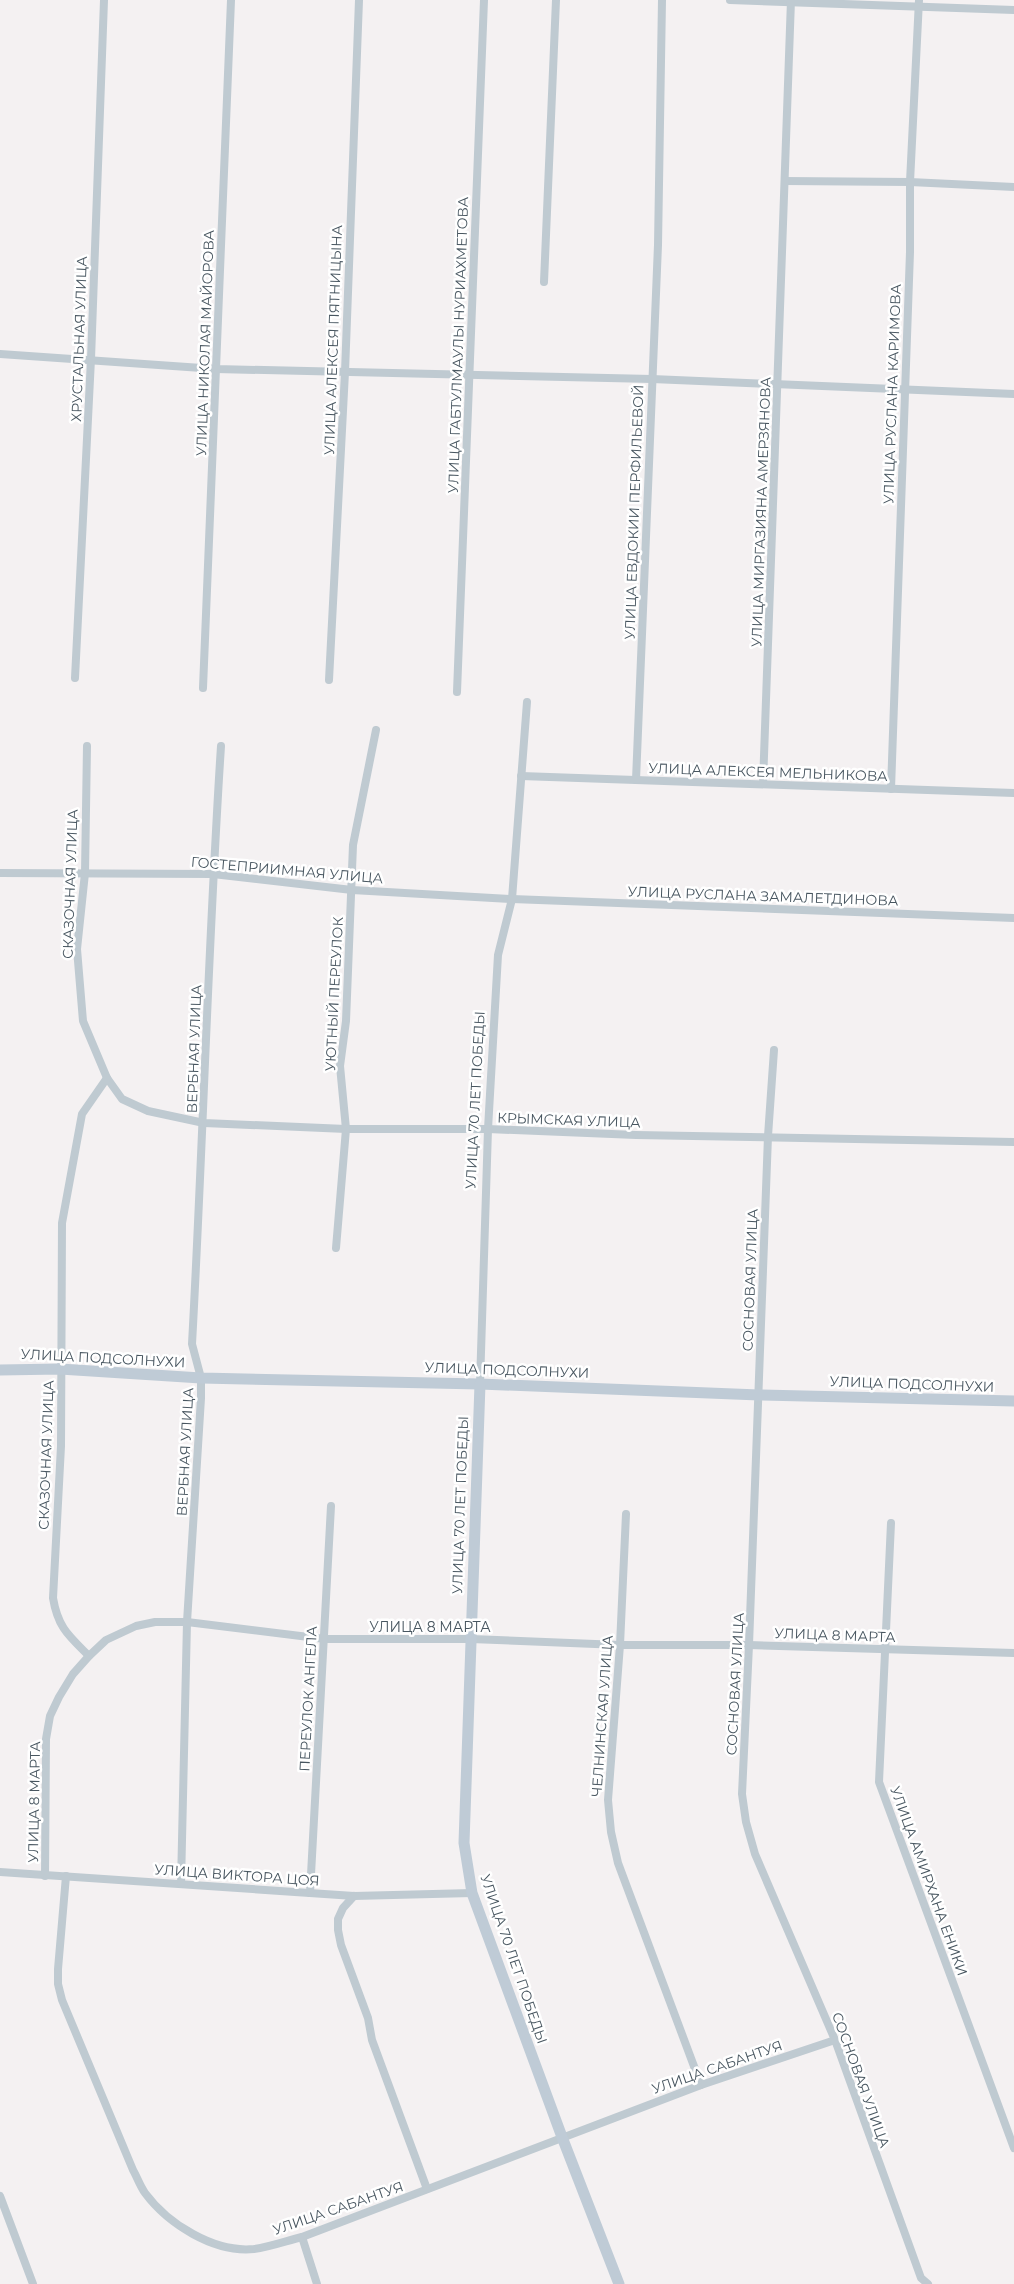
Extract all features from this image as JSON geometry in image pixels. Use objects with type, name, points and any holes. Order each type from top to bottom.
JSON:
[{"type":"street","name":"ХРУСТАЛЬНАЯ УЛИЦА","points":[[76,678],[91,359],[104,0]]},
{"type":"street","name":"УЛИЦА НИКОЛАЯ МАЙОРОВА","points":[[203,688],[231,0]]},
{"type":"street","name":"УЛИЦА АЛЕКСЕЯ ПЯТНИЦЫНА","points":[[329,680],[345,372],[359,0]]},
{"type":"street","name":"УЛИЦА ГАБТУЛМАУЛЫ НУРИАХМЕТОВА","points":[[457,692],[484,0]]},
{"type":"street","points":[[544,282],[556,0]]},
{"type":"street","name":"УЛИЦА ЕВДОКИИ ПЕРФИЛЬЕВОЙ","points":[[636,780],[658,245],[662,0]]},
{"type":"street","points":[[730,0],[919,4],[1014,10]]},
{"type":"street","name":"УЛИЦА МИРГАЗИЯНА АМЕРЗЯНОВА","points":[[763,784],[791,1]]},
{"type":"street","name":"УЛИЦА РУСЛАНА КАРИМОВА","points":[[891,789],[905,390],[910,182],[919,4]]},
{"type":"street","points":[[785,181],[910,182],[1014,187]]},
{"type":"street","points":[[0,354],[216,369],[652,379],[1014,394]]},
{"type":"street","name":"УЛИЦА 70 ЛЕТ ПОБЕДЫ","points":[[527,702],[512,899],[498,955],[488,1129],[464,1843],[472,1893],[562,2137],[620,2284]]},
{"type":"street","name":"УЮТНЫЙ ПЕРЕУЛОК","points":[[336,1248],[346,1129],[340,1066],[346,1021],[354,845],[376,730]]},
{"type":"street","name":"СКАЗОЧНАЯ УЛИЦА","points":[[86,746],[85,874],[77,948],[84,1021],[107,1078],[82,1114],[62,1224],[60,1368],[63,1389],[62,1446],[53,1598],[56,1617],[64,1632],[89,1656]]},
{"type":"street","name":"ВЕРБНАЯ УЛИЦА","points":[[181,1884],[187,1622],[202,1378],[192,1344],[204,1123],[213,874],[221,746]]},
{"type":"street","name":"УЛИЦА АЛЕКСЕЯ МЕЛЬНИКОВА","points":[[521,776],[1014,793]]},
{"type":"street","name":"ГОСТЕПРИИМНАЯ УЛИЦА","points":[[0,873],[213,874],[352,890],[512,899]]},
{"type":"street","name":"УЛИЦА РУСЛАНА ЗАМАЛЕТДИНОВА","points":[[512,899],[1014,918]]},
{"type":"street","name":"СОСНОВАЯ УЛИЦА","points":[[774,1050],[768,1136],[742,1794],[746,1822],[755,1854],[834,2040],[921,2278],[928,2284]]},
{"type":"street","name":"КРЫМСКАЯ УЛИЦА","points":[[107,1078],[122,1099],[148,1111],[204,1123],[346,1129],[488,1129],[636,1135],[1014,1142]]},
{"type":"street","name":"УЛИЦА ПОДСОЛНУХИ","points":[[0,1370],[60,1368],[202,1378],[480,1384],[759,1395],[1014,1402]]},
{"type":"street","name":"ПЕРЕУЛОК АНГЕЛА","points":[[310,1893],[331,1506]]},
{"type":"street","name":"ЧЕЛНИНСКАЯ УЛИЦА","points":[[626,1514],[620,1645],[608,1800],[611,1832],[618,1863],[700,2085]]},
{"type":"street","name":"УЛИЦА АМИРХАНА ЕНИКИ","points":[[891,1523],[880,1782],[1014,2148]]},
{"type":"street","name":"УЛИЦА 8 МАРТА","points":[[45,1876],[46,1739],[50,1716],[73,1674],[89,1656],[106,1640],[136,1626],[155,1622],[187,1622],[324,1639],[471,1639],[620,1645],[749,1645],[1014,1654]]},
{"type":"street","name":"УЛИЦА ВИКТОРА ЦОЯ","points":[[0,1872],[354,1896],[472,1893]]},
{"type":"street","name":"УЛИЦА САБАНТУЯ","points":[[66,1876],[58,1984],[103,2098],[144,2192],[172,2220],[193,2234],[210,2242],[253,2249],[302,2237],[700,2085],[834,2040]]},
{"type":"street","points":[[354,1896],[343,1908],[338,1920],[341,1945],[368,2018],[372,2040],[427,2189]]},
{"type":"street","points":[[0,2196],[33,2284]]},
{"type":"street","points":[[302,2237],[317,2284]]}]
